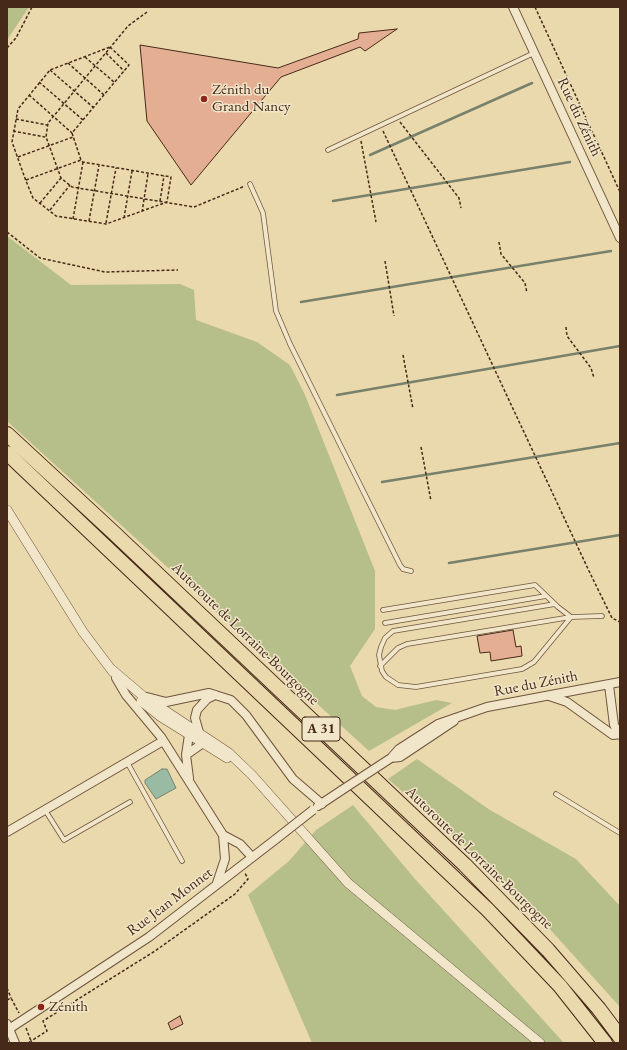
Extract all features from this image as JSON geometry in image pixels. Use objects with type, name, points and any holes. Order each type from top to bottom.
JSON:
[{"type":"highway","name":"Autoroute de Lorraine-Bourgogne","points":[[7,434],[113,532],[465,865],[548,950],[620,1037]]},
{"type":"highway","name":"Autoroute de Lorraine-Bourgogne","points":[[7,453],[488,910],[560,986],[605,1043]]},
{"type":"street","name":"Rue du Zénith","points":[[513,7],[620,238]]},
{"type":"street","points":[[7,510],[83,632],[110,668],[126,695],[163,741],[223,835],[225,859],[216,885]]},
{"type":"street","points":[[110,668],[143,696],[190,730],[203,743],[246,769]]},
{"type":"street","points":[[116,678],[161,716],[190,730],[199,732],[228,753],[246,769],[348,882],[540,1043]]},
{"type":"street","name":"Rue du Zénith","points":[[342,790],[391,758],[399,749],[438,724],[502,703],[620,682]]},
{"type":"street","points":[[609,685],[614,725],[619,735]]},
{"type":"street","points":[[143,696],[166,702],[203,694],[227,697],[240,708],[293,779],[322,804]]},
{"type":"street","points":[[199,732],[195,718],[197,710],[207,699],[215,695]]},
{"type":"street","points":[[545,696],[567,702],[614,735],[619,735]]},
{"type":"street","points":[[190,730],[186,755],[187,771],[192,787]]},
{"type":"street","points":[[7,832],[163,741]]},
{"type":"street","points":[[186,755],[203,743]]},
{"type":"street","name":"Rue Jean Monnet","points":[[8,1026],[149,937],[313,810],[342,790]]},
{"type":"street","points":[[223,835],[240,844],[252,857]]},
{"type":"street","points":[[8,1026],[15,1043]]},
{"type":"lane","points":[[328,150],[534,53]]},
{"type":"lane","points":[[250,184],[262,213],[276,311],[290,344],[400,565],[403,569],[411,571]]},
{"type":"lane","points":[[383,610],[535,585],[571,617]]},
{"type":"lane","points":[[385,623],[546,596]]},
{"type":"lane","points":[[555,604],[393,631],[385,638],[381,647],[380,666],[386,677],[391,682],[398,685],[416,687],[522,669],[534,662],[571,617]]},
{"type":"lane","points":[[380,666],[398,648],[407,644],[571,617],[602,616]]},
{"type":"lane","points":[[127,762],[182,861]]},
{"type":"lane","points":[[556,794],[620,833]]},
{"type":"lane","points":[[45,810],[64,840],[130,802]]},
{"type":"path","points":[[7,48],[16,38],[32,7]]},
{"type":"path","points":[[535,7],[620,192]]},
{"type":"path","points":[[147,12],[128,26],[48,125],[46,137],[61,178],[70,185],[79,188],[194,207],[250,184]]},
{"type":"path","points":[[110,47],[50,70],[18,109],[12,142],[26,181],[33,198],[56,216],[73,220],[106,224],[167,202]]},
{"type":"path","points":[[110,47],[129,65],[72,133],[72,137],[83,162],[171,177],[167,202]]},
{"type":"path","points":[[106,53],[124,71]]},
{"type":"path","points":[[85,56],[114,82]]},
{"type":"path","points":[[68,63],[104,95]]},
{"type":"path","points":[[50,70],[94,108]]},
{"type":"path","points":[[39,82],[83,120]]},
{"type":"path","points":[[29,95],[72,133]]},
{"type":"path","points":[[16,118],[48,125]]},
{"type":"path","points":[[397,118],[459,198],[461,208]]},
{"type":"path","points":[[380,126],[612,618],[620,622]]},
{"type":"path","points":[[13,131],[46,137]]},
{"type":"path","points":[[360,135],[376,222]]},
{"type":"path","points":[[18,158],[72,137]]},
{"type":"path","points":[[26,181],[81,160]]},
{"type":"path","points":[[73,220],[83,162]]},
{"type":"path","points":[[90,222],[99,165]]},
{"type":"path","points":[[106,224],[116,168]]},
{"type":"path","points":[[124,218],[132,171]]},
{"type":"path","points":[[142,212],[148,174]]},
{"type":"path","points":[[160,201],[164,176]]},
{"type":"path","points":[[40,203],[61,178]]},
{"type":"path","points":[[49,210],[70,185]]},
{"type":"path","points":[[7,232],[40,258],[105,272],[178,270]]},
{"type":"path","points":[[499,242],[501,254],[525,283],[527,293]]},
{"type":"path","points":[[385,261],[394,316]]},
{"type":"path","points":[[566,327],[567,336],[591,368],[594,378]]},
{"type":"path","points":[[403,355],[412,409]]},
{"type":"path","points":[[421,447],[431,501]]},
{"type":"path","points":[[28,1043],[47,1031],[43,1021],[155,951],[235,894],[248,879],[240,866]]},
{"type":"path","points":[[7,988],[20,1015]]},
{"type":"path","points":[[7,1000],[11,998]]},
{"type":"path","points":[[24,1024],[31,1042]]},
{"type":"shaded area","points":[[7,7],[29,7],[7,40]]},
{"type":"shaded area","points":[[7,236],[71,285],[180,284],[194,290],[196,320],[257,342],[290,365],[305,395],[375,571],[375,629],[350,666],[362,696],[376,707],[395,710],[436,700],[452,703],[369,751],[7,421]]},
{"type":"shaded area","points":[[417,759],[490,810],[576,859],[620,906],[620,1007],[511,886],[388,779]]},
{"type":"shaded area","points":[[162,769],[167,769],[176,788],[156,799],[145,783],[145,780]]},
{"type":"shaded area","points":[[353,805],[415,879],[564,1043],[312,1043],[248,895],[289,861],[316,830]]},
{"type":"building","name":"Zénith du Grand Nancy","points":[[397,29],[365,51],[360,47],[281,77],[191,185],[147,121],[140,45],[278,68],[358,39],[359,33]]},
{"type":"building","points":[[513,630],[516,647],[521,646],[522,656],[491,661],[490,652],[480,653],[477,636]]},
{"type":"building","points":[[180,1016],[183,1024],[171,1030],[168,1023]]},
{"type":"waterway","points":[[370,155],[532,83]]},
{"type":"waterway","points":[[333,201],[570,162]]},
{"type":"waterway","points":[[301,302],[611,251]]},
{"type":"waterway","points":[[337,395],[620,346]]},
{"type":"waterway","points":[[382,482],[620,443]]},
{"type":"waterway","points":[[449,563],[620,535]]},
{"type":"place","name":"Zénith du Grand Nancy","points":[[204,99]]},
{"type":"place","name":"Zénith","points":[[41,1007]]}]
